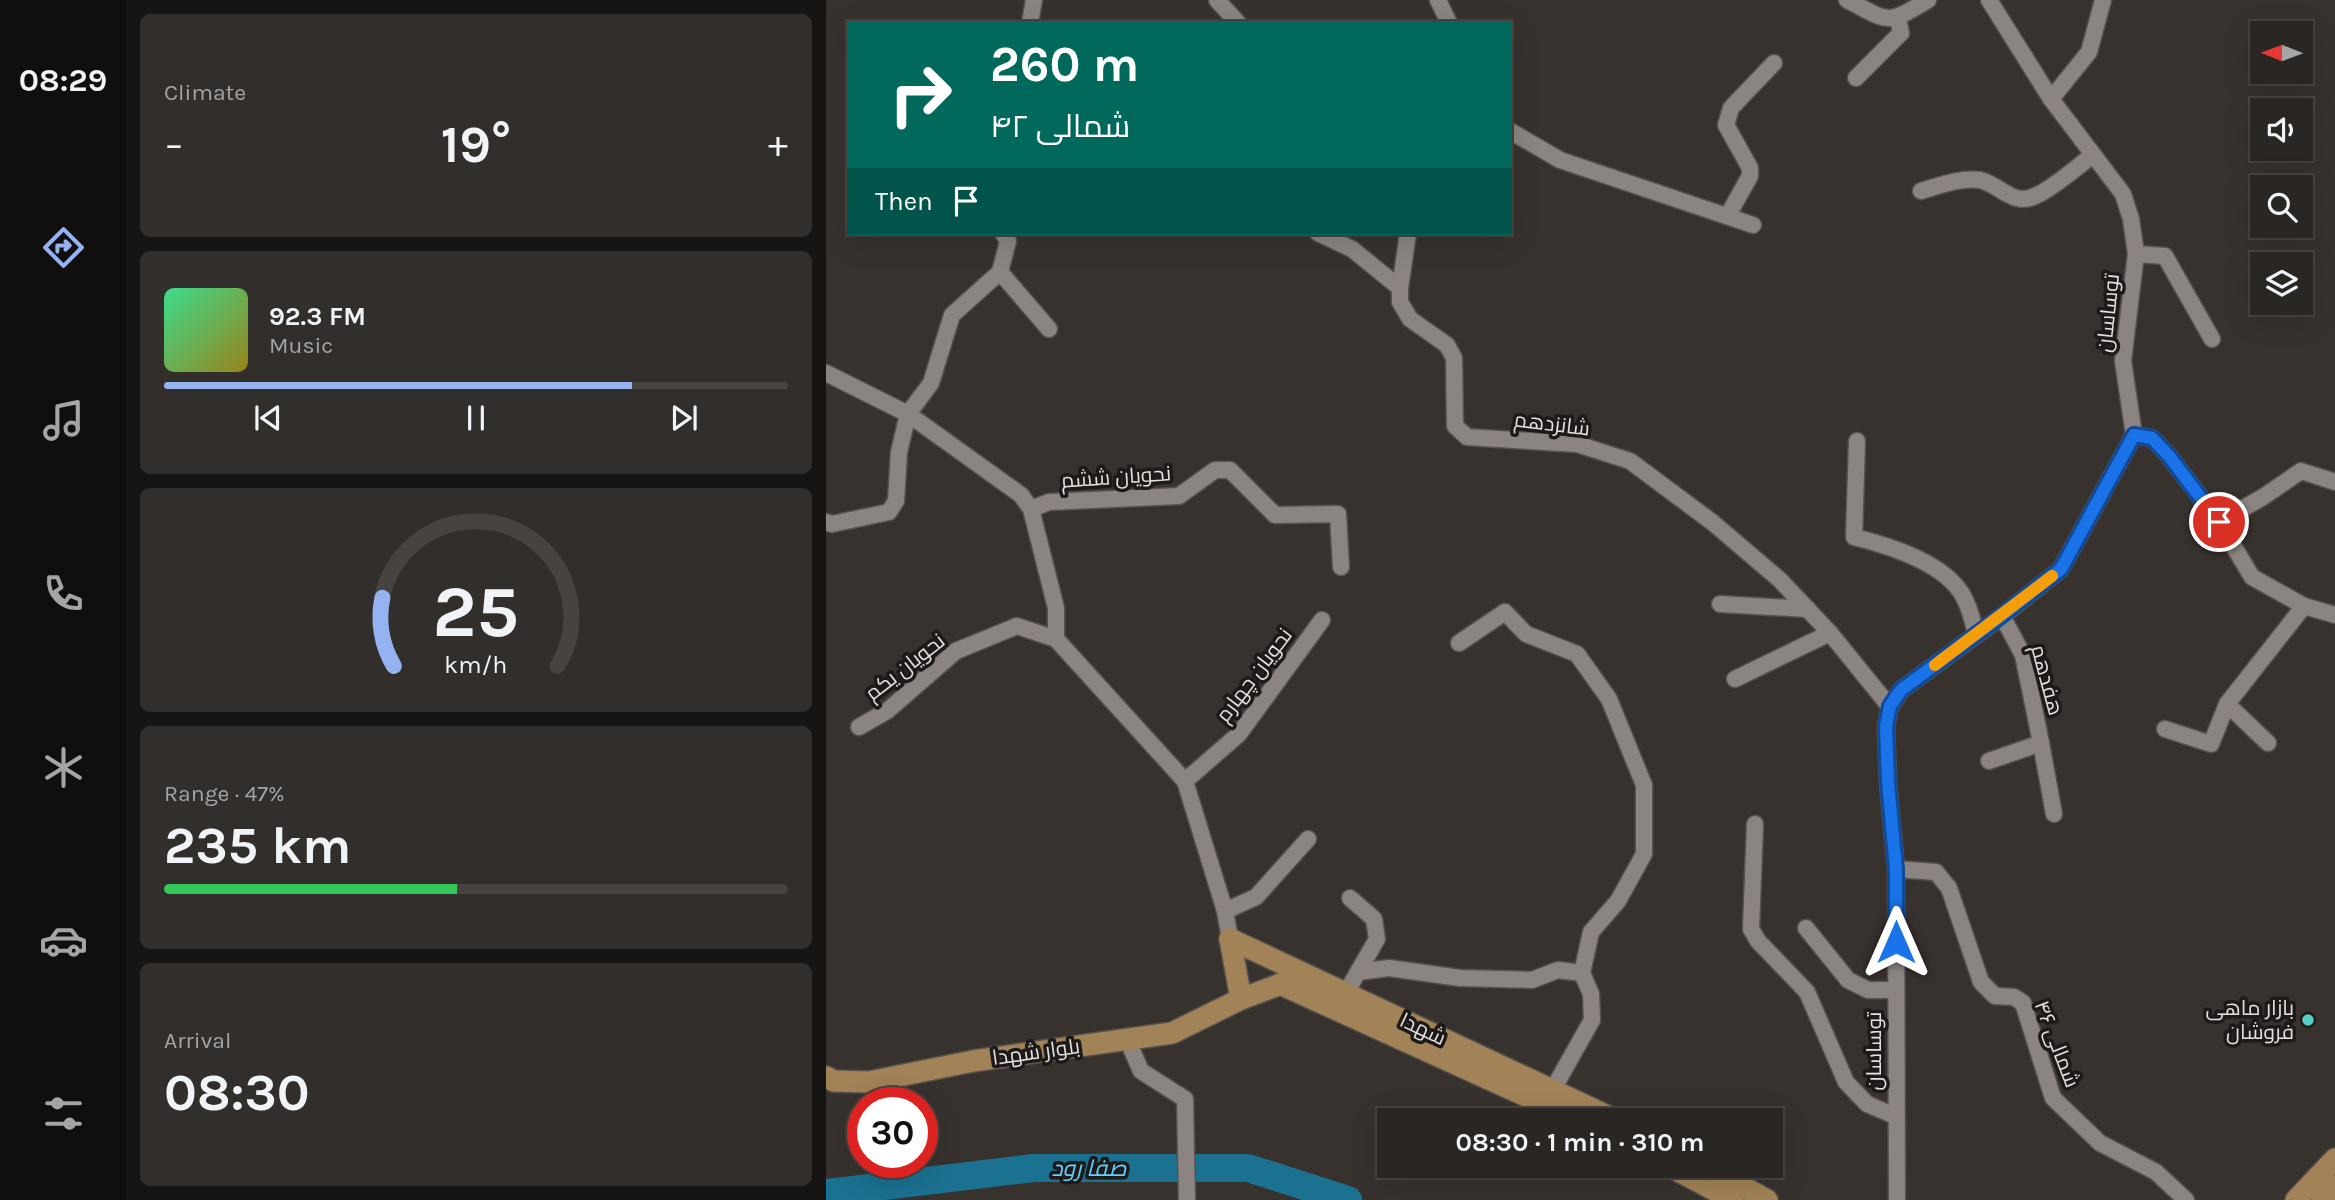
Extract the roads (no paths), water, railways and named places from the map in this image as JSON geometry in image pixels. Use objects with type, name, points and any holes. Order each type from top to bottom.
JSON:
[{"type":"main road","name":"شهدا","points":[[1230,939],[1346,993],[1549,1096],[1564,1108]]},
{"type":"main road","points":[[1230,939],[1241,999]]},
{"type":"main road","name":"بلوار شهدا","points":[[826,1077],[834,1081],[869,1082],[973,1061],[1172,1033],[1241,999],[1305,975]]},
{"type":"main road","name":"شهدا","points":[[1280,984],[1582,1108]]},
{"type":"main road","points":[[2296,1200],[2335,1159]]},
{"type":"main road","points":[[1692,1178],[1733,1200]]},
{"type":"main road","points":[[1727,1178],[1768,1200]]},
{"type":"main road","points":[[2322,1200],[2335,1186]]},
{"type":"street","points":[[1030,21],[1034,0]]},
{"type":"street","points":[[1217,0],[1236,21]]},
{"type":"street","points":[[1438,0],[1448,21]]},
{"type":"street","points":[[1847,0],[1885,19],[1898,18],[1927,0]]},
{"type":"street","name":"توساسان","points":[[1989,0],[2051,99],[2123,194],[2131,219],[2136,254],[2123,362],[2134,435]]},
{"type":"street","points":[[2051,99],[2089,52],[2103,0]]},
{"type":"street","points":[[1856,78],[1901,33],[1898,18]]},
{"type":"street","points":[[1728,215],[1750,176],[1750,168],[1726,125],[1727,117],[1731,108],[1774,63]]},
{"type":"street","points":[[1512,132],[1560,160],[1753,225]]},
{"type":"street","points":[[1921,191],[1956,182],[1980,180],[2020,199],[2035,197],[2093,155]]},
{"type":"street","points":[[826,522],[832,524],[889,512],[896,501],[899,452],[908,414],[931,383],[952,315],[1000,272],[1008,240],[1004,235]]},
{"type":"street","points":[[1322,235],[1352,249],[1400,288]]},
{"type":"street","name":"شانزدهم","points":[[1408,235],[1400,288],[1401,302],[1410,319],[1447,345],[1454,358],[1455,426],[1467,437],[1577,444],[1630,461],[1712,522],[1780,580],[1830,633],[1890,706]]},
{"type":"street","points":[[2136,254],[2165,256],[2212,339]]},
{"type":"street","points":[[1000,272],[1049,329]]},
{"type":"street","points":[[826,373],[908,414],[1021,495],[1031,509],[1056,608],[1056,639],[1185,781],[1230,939]]},
{"type":"street","points":[[1890,706],[1901,690],[2061,569],[2134,435],[2152,438],[2169,456],[2219,522],[2252,577],[2304,606],[2335,615]]},
{"type":"street","points":[[1857,441],[1854,537],[1890,546],[1948,576],[1966,600],[1976,634]]},
{"type":"street","name":"نحویان ششم","points":[[1031,509],[1049,502],[1178,496],[1215,470],[1230,470],[1275,514],[1338,514],[1341,567]]},
{"type":"street","points":[[2219,522],[2301,471],[2335,482]]},
{"type":"street","points":[[1720,604],[1808,609]]},
{"type":"street","points":[[2165,729],[2211,744],[2227,704],[2304,606]]},
{"type":"street","points":[[1459,643],[1505,612],[1526,634],[1577,654],[1609,699],[1644,785],[1644,854],[1618,901],[1591,932],[1582,973],[1591,994],[1592,1020],[1549,1096]]},
{"type":"street","name":"هفدهم","points":[[1989,761],[2041,744],[2023,655],[2001,616]]},
{"type":"street","name":"نحویان چهارم","points":[[1185,781],[1239,734],[1322,620]]},
{"type":"street","name":"نحویان یکم","points":[[859,727],[887,711],[956,651],[1017,626],[1056,639]]},
{"type":"street","points":[[1735,679],[1830,633]]},
{"type":"street","points":[[2227,704],[2268,743]]},
{"type":"street","name":"توساسان","points":[[1890,706],[1886,726],[1896,869],[1897,1200]]},
{"type":"street","points":[[2041,744],[2054,814]]},
{"type":"street","points":[[1755,824],[1751,929],[1758,941],[1807,992],[1846,1082],[1867,1104],[1895,1115]]},
{"type":"street","points":[[1224,911],[1256,897],[1308,839]]},
{"type":"street","name":"شمالی ۴۶","points":[[1896,869],[1936,872],[1949,888],[1981,982],[1996,996],[2014,997],[2023,1003],[2053,1098],[2100,1143],[2156,1172],[2186,1200]]},
{"type":"street","points":[[1346,993],[1377,939],[1374,919],[1350,898]]},
{"type":"street","points":[[1807,928],[1847,980],[1868,990],[1895,990]]},
{"type":"street","points":[[1358,972],[1389,968],[1460,978],[1532,980],[1558,970],[1582,973]]},
{"type":"street","points":[[1127,1039],[1141,1071],[1185,1099],[1187,1200]]},
{"type":"waterway","name":"صفا رود","points":[[826,1193],[1034,1168],[1248,1168],[1348,1200]]},
{"type":"place","name":"بازار ماهی فروشان","points":[[2308,1020]]}]
